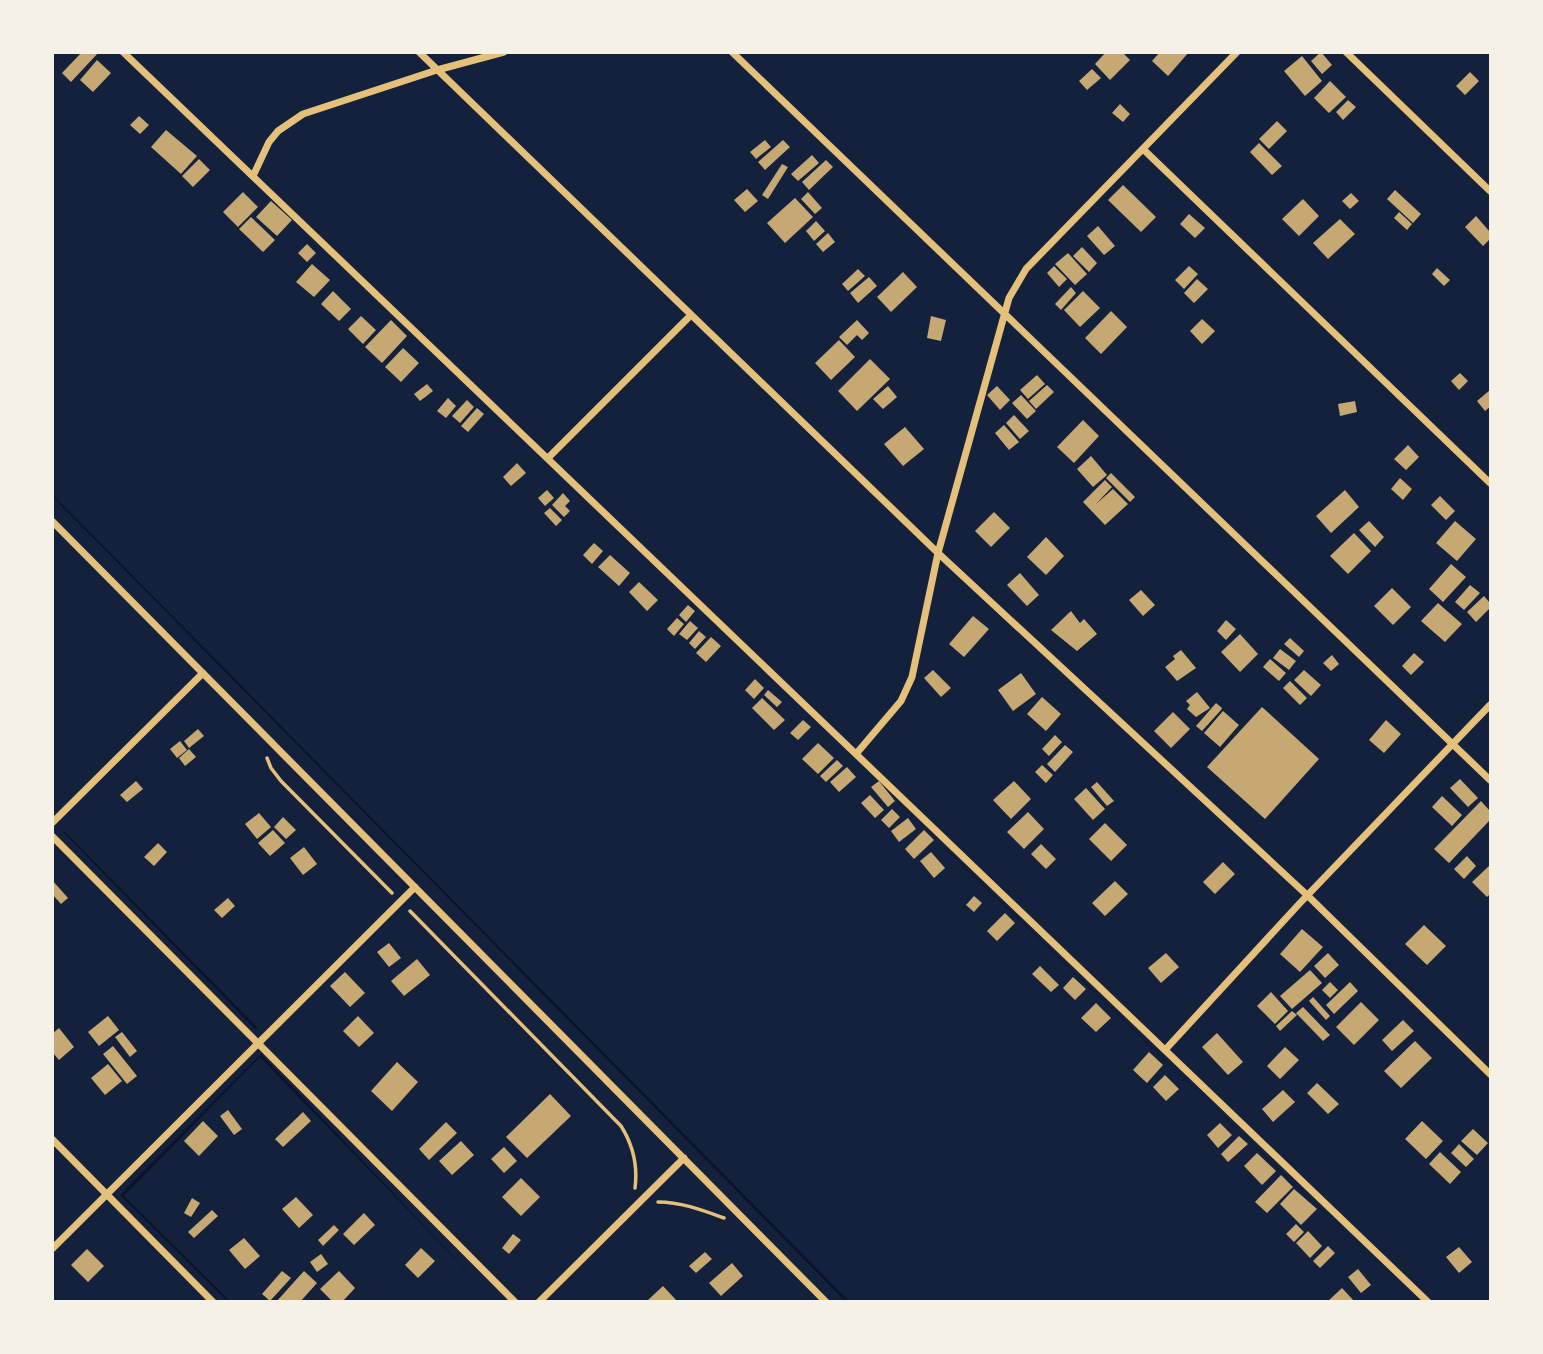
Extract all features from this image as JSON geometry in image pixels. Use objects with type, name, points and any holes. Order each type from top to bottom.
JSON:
[{"type":"street","points":[[123,52],[1428,1301]]},
{"type":"street","points":[[419,52],[938,553],[1307,895],[1490,1074]]},
{"type":"street","points":[[253,176],[269,142],[278,131],[303,114],[437,70],[504,52]]},
{"type":"street","points":[[732,52],[1490,780]]},
{"type":"street","points":[[856,754],[901,701],[912,677],[938,553],[1009,298],[1026,269],[1237,52]]},
{"type":"street","points":[[1346,52],[1490,191]]},
{"type":"street","points":[[1143,149],[1490,483]]},
{"type":"street","points":[[548,458],[691,315]]},
{"type":"street","points":[[52,521],[826,1301]]},
{"type":"street","points":[[52,823],[203,673]]},
{"type":"street","points":[[1165,1050],[1307,895],[1490,705]]},
{"type":"street","points":[[52,835],[515,1301]]},
{"type":"street","points":[[52,1249],[415,887]]},
{"type":"street","points":[[52,1139],[214,1301]]},
{"type":"street","points":[[539,1301],[684,1158]]},
{"type":"path","points":[[281,781],[621,1126],[632,1149],[636,1177],[628,1213]]},
{"type":"path","points":[[628,1213],[656,1202],[671,1202],[731,1220]]},
{"type":"water","points":[[53,495],[849,1301],[845,1301]]},
{"type":"water","points":[[63,832],[258,1028],[256,1030]]},
{"type":"water","points":[[944,847],[1416,1301],[944,848]]},
{"type":"water","points":[[261,1054],[496,1301],[260,1057],[124,1196],[230,1301],[120,1195]]},
{"type":"building","points":[[82,52],[99,52],[71,82],[62,73]]},
{"type":"building","points":[[1106,52],[1122,52],[1130,60],[1110,80],[1095,64]]},
{"type":"building","points":[[1160,52],[1189,52],[1168,76],[1152,61]]},
{"type":"building","points":[[1321,52],[1332,65],[1322,74],[1311,61]]},
{"type":"building","points":[[1302,56],[1322,81],[1305,96],[1284,71]]},
{"type":"building","points":[[97,60],[111,73],[93,92],[80,80]]},
{"type":"building","points":[[1092,69],[1101,78],[1087,90],[1079,81]]},
{"type":"building","points":[[1470,72],[1479,81],[1465,95],[1456,86]]},
{"type":"building","points":[[1330,81],[1346,97],[1329,113],[1314,98]]},
{"type":"building","points":[[1348,100],[1356,107],[1343,120],[1336,112]]},
{"type":"building","points":[[1120,104],[1130,114],[1123,122],[1112,113]]},
{"type":"building","points":[[139,116],[149,125],[140,134],[130,125]]},
{"type":"building","points":[[1277,121],[1287,131],[1269,149],[1259,139]]},
{"type":"building","points":[[166,130],[197,156],[181,174],[151,147]]},
{"type":"building","points":[[765,140],[771,147],[756,159],[750,152]]},
{"type":"building","points":[[783,140],[790,147],[765,170],[758,162]]},
{"type":"building","points":[[1259,143],[1282,166],[1272,175],[1250,152]]},
{"type":"building","points":[[812,155],[819,163],[798,181],[791,174]]},
{"type":"building","points":[[199,159],[210,170],[193,187],[182,176]]},
{"type":"building","points":[[826,160],[833,167],[809,190],[802,182]]},
{"type":"building","points":[[782,164],[788,167],[768,199],[762,195]]},
{"type":"building","points":[[1123,185],[1156,217],[1141,232],[1108,200]]},
{"type":"building","points":[[747,189],[758,201],[745,212],[734,200]]},
{"type":"building","points":[[1395,190],[1421,214],[1413,223],[1387,199]]},
{"type":"building","points":[[243,192],[258,207],[238,227],[223,212]]},
{"type":"building","points":[[808,192],[822,208],[815,214],[801,199]]},
{"type":"building","points":[[1351,193],[1359,201],[1350,209],[1342,201]]},
{"type":"building","points":[[795,198],[813,217],[785,243],[767,223]]},
{"type":"building","points":[[1303,199],[1319,216],[1299,236],[1282,219]]},
{"type":"building","points":[[271,201],[292,220],[277,236],[256,217]]},
{"type":"building","points":[[1399,212],[1412,224],[1407,230],[1394,218]]},
{"type":"building","points":[[1189,214],[1205,228],[1195,238],[1180,224]]},
{"type":"building","points":[[1476,216],[1490,232],[1490,239],[1483,246],[1465,227]]},
{"type":"building","points":[[251,217],[275,240],[263,252],[239,229]]},
{"type":"building","points":[[1340,219],[1355,234],[1328,259],[1313,243]]},
{"type":"building","points":[[816,221],[825,231],[814,241],[806,231]]},
{"type":"building","points":[[1098,226],[1115,246],[1104,255],[1087,236]]},
{"type":"building","points":[[828,233],[835,242],[823,252],[816,244]]},
{"type":"building","points":[[307,244],[316,253],[307,262],[298,253]]},
{"type":"building","points":[[1082,247],[1097,263],[1089,272],[1073,256]]},
{"type":"building","points":[[1068,253],[1087,274],[1075,285],[1055,264]]},
{"type":"building","points":[[312,264],[330,280],[314,297],[296,282]]},
{"type":"building","points":[[1054,266],[1067,279],[1059,287],[1047,273]]},
{"type":"building","points":[[1189,266],[1198,274],[1184,289],[1175,280]]},
{"type":"building","points":[[1437,268],[1450,280],[1444,286],[1432,274]]},
{"type":"building","points":[[858,269],[865,276],[848,291],[842,284]]},
{"type":"building","points":[[903,272],[917,287],[891,312],[877,297]]},
{"type":"building","points":[[869,277],[877,286],[858,303],[850,293]]},
{"type":"building","points":[[1197,279],[1208,289],[1194,303],[1184,293]]},
{"type":"building","points":[[1071,287],[1076,293],[1061,310],[1055,304]]},
{"type":"building","points":[[333,291],[351,309],[339,321],[321,304]]},
{"type":"building","points":[[1083,291],[1100,308],[1080,327],[1064,310]]},
{"type":"building","points":[[1111,311],[1127,327],[1101,354],[1085,338]]},
{"type":"building","points":[[361,316],[376,330],[363,344],[348,329]]},
{"type":"building","points":[[931,316],[946,320],[941,341],[927,338]]},
{"type":"building","points":[[1202,319],[1215,331],[1202,344],[1190,331]]},
{"type":"building","points":[[391,320],[407,336],[382,363],[365,347]]},
{"type":"building","points":[[857,320],[869,333],[862,340],[857,335],[847,345],[839,337]]},
{"type":"building","points":[[839,340],[855,357],[831,380],[815,363]]},
{"type":"building","points":[[403,348],[419,363],[401,382],[385,367]]},
{"type":"building","points":[[870,359],[890,379],[857,411],[838,391]]},
{"type":"building","points":[[1460,373],[1468,381],[1459,390],[1451,381]]},
{"type":"building","points":[[1037,375],[1045,384],[1028,399],[1020,390]]},
{"type":"building","points":[[427,384],[433,391],[420,401],[414,394]]},
{"type":"building","points":[[1047,385],[1054,392],[1036,409],[1029,401]]},
{"type":"building","points":[[888,386],[897,397],[883,409],[873,399]]},
{"type":"building","points":[[997,386],[1010,400],[1000,410],[987,395]]},
{"type":"building","points":[[1490,390],[1490,407],[1485,411],[1477,401]]},
{"type":"building","points":[[1021,395],[1036,411],[1027,419],[1012,403]]},
{"type":"building","points":[[448,398],[456,406],[446,418],[437,411]]},
{"type":"building","points":[[467,400],[474,407],[460,423],[452,416]]},
{"type":"building","points":[[1355,401],[1357,412],[1340,416],[1338,404]]},
{"type":"building","points":[[477,408],[484,414],[468,432],[461,426]]},
{"type":"building","points":[[1014,415],[1029,431],[1020,439],[1006,423]]},
{"type":"building","points":[[1083,420],[1099,436],[1074,463],[1057,447]]},
{"type":"building","points":[[1004,425],[1019,442],[1009,450],[995,433]]},
{"type":"building","points":[[905,427],[924,449],[903,466],[884,444]]},
{"type":"building","points":[[1408,445],[1419,457],[1406,470],[1394,459]]},
{"type":"building","points":[[1091,456],[1107,475],[1093,487],[1077,469]]},
{"type":"building","points":[[517,463],[526,473],[511,486],[503,477]]},
{"type":"building","points":[[1111,473],[1135,497],[1130,502],[1106,478]]},
{"type":"building","points":[[1400,478],[1412,489],[1403,500],[1391,489]]},
{"type":"building","points":[[1105,480],[1112,487],[1096,504],[1113,489],[1128,504],[1105,525],[1083,502]]},
{"type":"building","points":[[547,490],[554,498],[545,506],[538,498]]},
{"type":"building","points":[[1345,490],[1359,507],[1331,533],[1316,516]]},
{"type":"building","points":[[563,493],[570,501],[565,506],[570,511],[564,517],[552,505]]},
{"type":"building","points":[[1440,496],[1455,511],[1446,520],[1431,505]]},
{"type":"building","points":[[550,508],[562,520],[556,526],[544,513]]},
{"type":"building","points":[[994,512],[1010,528],[991,547],[975,531]]},
{"type":"building","points":[[1369,521],[1384,537],[1375,547],[1359,530]]},
{"type":"building","points":[[1455,521],[1476,539],[1457,561],[1436,543]]},
{"type":"building","points":[[1354,533],[1371,551],[1348,574],[1330,556]]},
{"type":"building","points":[[1046,537],[1064,556],[1046,575],[1027,557]]},
{"type":"building","points":[[594,543],[603,551],[592,564],[583,555]]},
{"type":"building","points":[[610,555],[630,573],[619,586],[598,567]]},
{"type":"building","points":[[1451,564],[1466,577],[1443,602],[1429,589]]},
{"type":"building","points":[[1020,573],[1039,595],[1027,606],[1007,585]]},
{"type":"building","points":[[639,582],[658,600],[647,611],[629,592]]},
{"type":"building","points":[[1470,585],[1480,593],[1464,610],[1455,602]]},
{"type":"building","points":[[1392,588],[1411,607],[1393,625],[1374,606]]},
{"type":"building","points":[[1141,590],[1155,605],[1143,616],[1129,600]]},
{"type":"building","points":[[1484,596],[1490,603],[1490,608],[1476,622],[1467,612]]},
{"type":"building","points":[[1438,603],[1462,624],[1445,642],[1421,621]]},
{"type":"building","points":[[688,605],[695,611],[686,622],[679,615]]},
{"type":"building","points":[[1071,611],[1080,623],[1084,619],[1097,634],[1077,651],[1051,630]]},
{"type":"building","points":[[973,616],[989,629],[964,657],[949,644]]},
{"type":"building","points":[[677,618],[684,624],[674,636],[667,629]]},
{"type":"building","points":[[1226,620],[1236,629],[1226,640],[1217,631]]},
{"type":"building","points":[[690,621],[698,628],[687,640],[679,634]]},
{"type":"building","points":[[699,631],[706,637],[695,649],[689,643]]},
{"type":"building","points":[[1240,634],[1258,654],[1240,672],[1221,652]]},
{"type":"building","points":[[711,637],[721,646],[706,662],[696,653]]},
{"type":"building","points":[[1290,638],[1304,651],[1299,657],[1284,644]]},
{"type":"building","points":[[1280,649],[1296,661],[1289,670],[1273,658]]},
{"type":"building","points":[[1181,650],[1196,668],[1177,681],[1165,667]]},
{"type":"building","points":[[1414,653],[1424,662],[1411,675],[1402,666]]},
{"type":"building","points":[[1332,655],[1339,664],[1331,671],[1323,663]]},
{"type":"building","points":[[1270,659],[1286,673],[1279,681],[1263,667]]},
{"type":"building","points":[[933,670],[951,688],[941,697],[924,678]]},
{"type":"building","points":[[1304,670],[1321,685],[1311,696],[1294,680]]},
{"type":"building","points":[[1021,673],[1036,694],[1013,711],[998,690]]},
{"type":"building","points":[[755,679],[764,688],[754,699],[745,690]]},
{"type":"building","points":[[1290,681],[1307,698],[1300,705],[1283,688]]},
{"type":"building","points":[[768,690],[782,702],[777,707],[764,695]]},
{"type":"building","points":[[1197,692],[1210,708],[1196,717],[1187,709],[1190,705],[1186,701]]},
{"type":"building","points":[[1042,697],[1061,714],[1046,731],[1027,714]]},
{"type":"building","points":[[762,698],[785,720],[774,730],[752,708]]},
{"type":"building","points":[[1216,703],[1221,710],[1202,731],[1196,726]]},
{"type":"building","points":[[1262,707],[1319,759],[1265,819],[1207,767]]},
{"type":"building","points":[[1223,711],[1239,725],[1220,747],[1204,733]]},
{"type":"building","points":[[1173,712],[1190,729],[1171,748],[1154,731]]},
{"type":"building","points":[[803,720],[811,727],[798,740],[790,733]]},
{"type":"building","points":[[1386,720],[1401,734],[1384,753],[1369,740]]},
{"type":"building","points":[[198,729],[204,736],[189,748],[184,741]]},
{"type":"building","points":[[1055,735],[1062,742],[1049,756],[1042,749]]},
{"type":"building","points":[[180,741],[187,750],[177,758],[170,749]]},
{"type":"building","points":[[818,743],[834,758],[818,774],[802,759]]},
{"type":"building","points":[[1065,745],[1073,752],[1055,772],[1047,764]]},
{"type":"building","points":[[189,749],[196,757],[185,766],[179,758]]},
{"type":"building","points":[[837,760],[843,766],[826,782],[820,776]]},
{"type":"building","points":[[1042,765],[1053,775],[1046,783],[1035,772]]},
{"type":"building","points":[[847,767],[856,777],[839,792],[830,782]]},
{"type":"building","points":[[1460,779],[1478,798],[1468,807],[1450,788]]},
{"type":"building","points":[[136,781],[143,789],[127,802],[120,795]]},
{"type":"building","points":[[879,781],[895,801],[888,807],[871,787]]},
{"type":"building","points":[[1014,781],[1031,799],[1011,819],[993,800]]},
{"type":"building","points":[[1097,782],[1114,801],[1107,806],[1091,787]]},
{"type":"building","points":[[1086,788],[1105,809],[1093,820],[1074,799]]},
{"type":"building","points":[[870,795],[884,810],[875,818],[861,803]]},
{"type":"building","points":[[1442,796],[1462,815],[1452,826],[1432,807]]},
{"type":"building","points":[[1481,801],[1490,811],[1490,820],[1449,863],[1434,849]]},
{"type":"building","points":[[892,809],[900,817],[889,828],[881,820]]},
{"type":"building","points":[[1028,812],[1044,829],[1024,849],[1007,832]]},
{"type":"building","points":[[259,813],[271,827],[257,839],[245,824]]},
{"type":"building","points":[[283,817],[296,830],[286,839],[274,827]]},
{"type":"building","points":[[908,818],[916,829],[899,842],[891,831]]},
{"type":"building","points":[[1105,823],[1127,845],[1111,861],[1089,839]]},
{"type":"building","points":[[273,830],[285,843],[270,856],[258,843]]},
{"type":"building","points":[[924,830],[934,840],[914,859],[905,849]]},
{"type":"building","points":[[158,843],[167,852],[154,866],[144,857]]},
{"type":"building","points":[[1041,844],[1056,859],[1046,869],[1031,854]]},
{"type":"building","points":[[304,847],[317,864],[303,875],[290,858]]},
{"type":"building","points":[[931,852],[945,868],[934,878],[920,861]]},
{"type":"building","points":[[1467,856],[1476,866],[1464,879],[1454,869]]},
{"type":"building","points":[[1223,862],[1235,874],[1215,894],[1203,882]]},
{"type":"building","points":[[1489,866],[1490,894],[1487,897],[1472,882]]},
{"type":"building","points":[[52,880],[68,898],[61,904],[52,894]]},
{"type":"building","points":[[1115,881],[1128,894],[1105,916],[1092,903]]},
{"type":"building","points":[[974,896],[982,903],[974,912],[966,905]]},
{"type":"building","points":[[228,898],[235,906],[222,918],[214,910]]},
{"type":"building","points":[[1005,913],[1015,923],[997,941],[987,931]]},
{"type":"building","points":[[1424,925],[1446,946],[1427,965],[1405,944]]},
{"type":"building","points":[[1302,929],[1323,947],[1300,972],[1280,954]]},
{"type":"building","points":[[389,943],[401,958],[389,967],[377,952]]},
{"type":"building","points":[[1166,953],[1179,967],[1161,983],[1148,968]]},
{"type":"building","points":[[1328,953],[1339,965],[1325,978],[1314,966]]},
{"type":"building","points":[[417,959],[430,975],[404,996],[391,981]]},
{"type":"building","points":[[1040,966],[1059,985],[1051,992],[1032,974]]},
{"type":"building","points":[[1310,970],[1322,983],[1292,1009],[1280,996]]},
{"type":"building","points":[[345,972],[365,993],[350,1007],[330,986]]},
{"type":"building","points":[[1073,977],[1086,989],[1075,1000],[1063,988]]},
{"type":"building","points":[[1330,982],[1338,990],[1330,998],[1322,990]]},
{"type":"building","points":[[1350,982],[1358,991],[1334,1014],[1326,1005]]},
{"type":"building","points":[[1271,992],[1288,1011],[1275,1024],[1257,1006]]},
{"type":"building","points":[[1313,997],[1330,1016],[1326,1020],[1309,1001]]},
{"type":"building","points":[[1361,1002],[1379,1020],[1354,1045],[1336,1027]]},
{"type":"building","points":[[1096,1003],[1111,1018],[1096,1032],[1081,1018]]},
{"type":"building","points":[[1303,1007],[1330,1035],[1323,1041],[1296,1013]]},
{"type":"building","points":[[1292,1011],[1297,1015],[1280,1031],[1276,1026]]},
{"type":"building","points":[[108,1016],[119,1030],[99,1046],[88,1032]]},
{"type":"building","points":[[358,1016],[374,1033],[359,1047],[343,1031]]},
{"type":"building","points":[[1403,1020],[1414,1031],[1392,1051],[1382,1040]]},
{"type":"building","points":[[59,1028],[74,1047],[59,1060],[52,1052],[52,1034]]},
{"type":"building","points":[[122,1032],[137,1051],[130,1057],[115,1037]]},
{"type":"building","points":[[1217,1033],[1243,1062],[1228,1075],[1202,1047]]},
{"type":"building","points":[[1415,1041],[1432,1058],[1401,1088],[1384,1071]]},
{"type":"building","points":[[113,1046],[137,1076],[127,1084],[103,1054]]},
{"type":"building","points":[[1285,1047],[1299,1060],[1280,1079],[1267,1066]]},
{"type":"building","points":[[1149,1052],[1163,1065],[1147,1083],[1133,1070]]},
{"type":"building","points":[[397,1062],[418,1082],[392,1111],[371,1091]]},
{"type":"building","points":[[108,1064],[122,1081],[105,1095],[91,1078]]},
{"type":"building","points":[[1165,1075],[1179,1089],[1166,1101],[1153,1087]]},
{"type":"building","points":[[1317,1083],[1339,1104],[1328,1114],[1307,1093]]},
{"type":"building","points":[[1283,1090],[1295,1102],[1273,1122],[1262,1109]]},
{"type":"building","points":[[550,1094],[571,1116],[527,1158],[506,1137]]},
{"type":"building","points":[[228,1110],[242,1129],[234,1135],[220,1116]]},
{"type":"building","points":[[303,1112],[311,1121],[283,1147],[275,1139]]},
{"type":"building","points":[[203,1121],[218,1136],[199,1156],[184,1141]]},
{"type":"building","points":[[1422,1121],[1443,1141],[1426,1159],[1405,1139]]},
{"type":"building","points":[[446,1122],[457,1133],[429,1160],[419,1149]]},
{"type":"building","points":[[1220,1123],[1232,1135],[1218,1148],[1207,1135]]},
{"type":"building","points":[[1473,1129],[1488,1143],[1477,1155],[1461,1141]]},
{"type":"building","points":[[1239,1136],[1248,1144],[1228,1162],[1221,1154]]},
{"type":"building","points":[[461,1141],[474,1155],[452,1175],[439,1161]]},
{"type":"building","points":[[1459,1144],[1474,1159],[1466,1167],[1451,1153]]},
{"type":"building","points":[[504,1147],[517,1161],[504,1173],[491,1159]]},
{"type":"building","points":[[1440,1152],[1461,1172],[1450,1184],[1429,1164]]},
{"type":"building","points":[[1257,1153],[1276,1171],[1262,1185],[1244,1166]]},
{"type":"building","points":[[1281,1175],[1293,1187],[1267,1213],[1255,1202]]},
{"type":"building","points":[[521,1178],[540,1197],[521,1216],[502,1197]]},
{"type":"building","points":[[1294,1189],[1317,1209],[1301,1225],[1280,1204]]},
{"type":"building","points":[[296,1197],[313,1215],[299,1228],[282,1209]]},
{"type":"building","points":[[192,1198],[200,1203],[191,1217],[184,1213]]},
{"type":"building","points":[[212,1210],[218,1216],[194,1238],[188,1232]]},
{"type":"building","points":[[364,1213],[375,1225],[354,1245],[343,1234]]},
{"type":"building","points":[[1296,1224],[1304,1232],[1294,1242],[1286,1234]]},
{"type":"building","points":[[334,1225],[339,1230],[323,1246],[318,1240]]},
{"type":"building","points":[[1308,1231],[1322,1246],[1310,1258],[1296,1243]]},
{"type":"building","points":[[513,1234],[521,1240],[509,1254],[502,1248]]},
{"type":"building","points":[[244,1238],[260,1256],[245,1269],[229,1250]]},
{"type":"building","points":[[1328,1246],[1335,1253],[1320,1268],[1313,1261]]},
{"type":"building","points":[[1459,1247],[1472,1262],[1459,1273],[1446,1257]]},
{"type":"building","points":[[421,1248],[435,1261],[418,1278],[405,1265]]},
{"type":"building","points":[[87,1249],[104,1266],[88,1282],[71,1265]]},
{"type":"building","points":[[705,1252],[712,1259],[696,1273],[689,1266]]},
{"type":"building","points":[[321,1254],[328,1264],[317,1272],[310,1262]]},
{"type":"building","points":[[732,1263],[743,1276],[721,1296],[709,1283]]},
{"type":"building","points":[[1358,1269],[1371,1285],[1361,1293],[1348,1277]]},
{"type":"building","points":[[282,1271],[291,1278],[270,1301],[262,1294]]},
{"type":"building","points":[[304,1271],[317,1283],[300,1302],[276,1302]]},
{"type":"building","points":[[339,1271],[355,1288],[342,1302],[333,1302],[320,1289]]},
{"type":"building","points":[[663,1286],[678,1302],[648,1300]]},
{"type":"building","points":[[1342,1288],[1355,1302],[1327,1302]]}]
